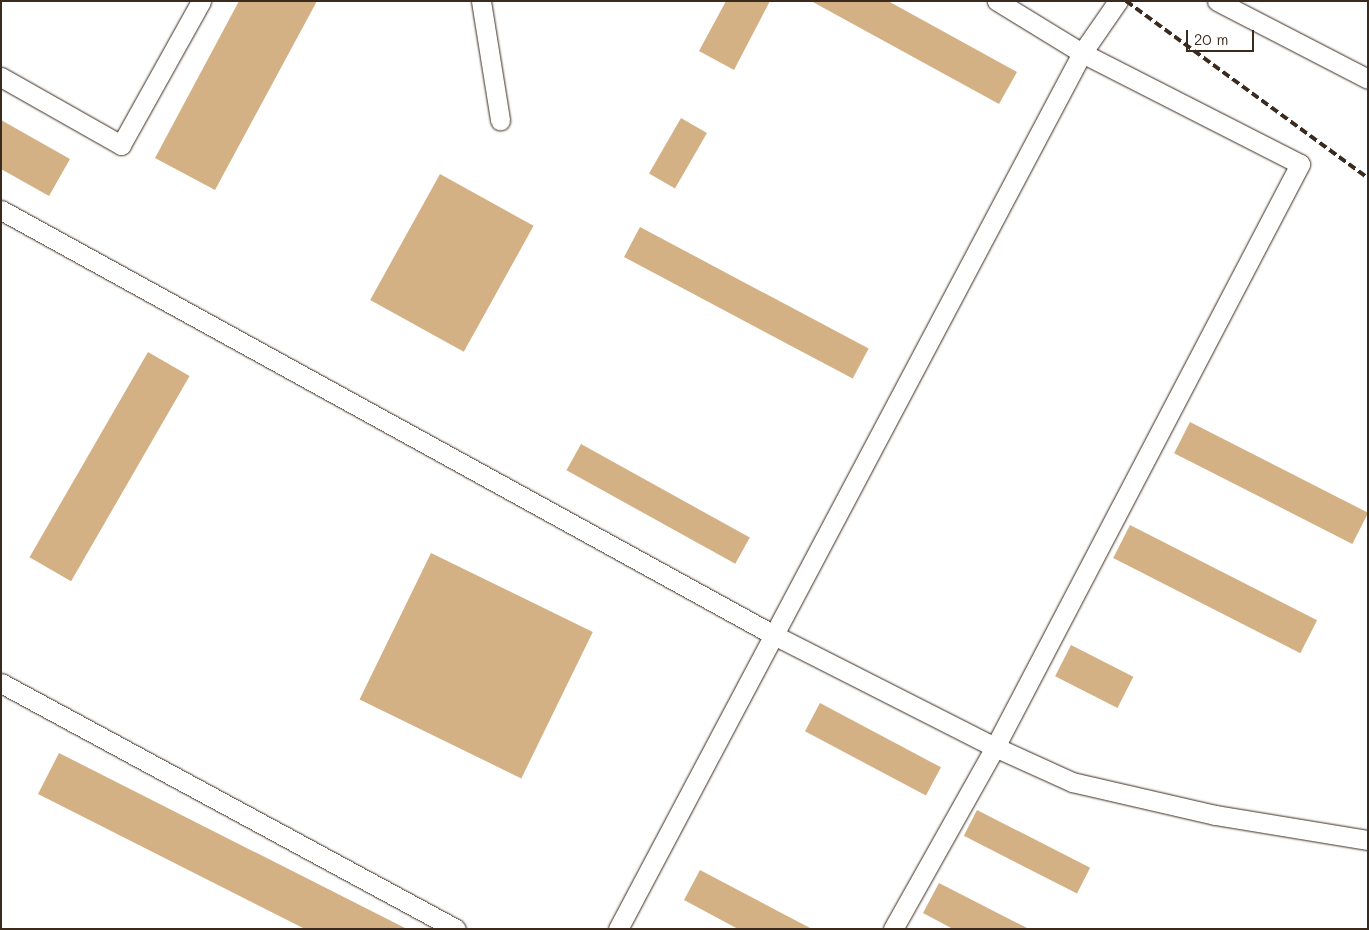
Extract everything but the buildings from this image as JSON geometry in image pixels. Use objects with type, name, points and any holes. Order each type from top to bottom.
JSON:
[{"type":"street","points":[[1,77],[121,145],[201,1]]},
{"type":"street","points":[[481,1],[500,120]]},
{"type":"street","points":[[893,929],[995,746],[1300,164],[1082,52],[997,1]]},
{"type":"street","points":[[618,929],[772,634],[1082,52],[1118,1]]},
{"type":"street","points":[[1218,1],[1368,79]]},
{"type":"street","points":[[1,210],[772,634],[995,746],[1072,782],[1215,815],[1368,840]]},
{"type":"street","points":[[1,682],[456,929]]},
{"type":"railway","points":[[1126,1],[1368,178]]}]
